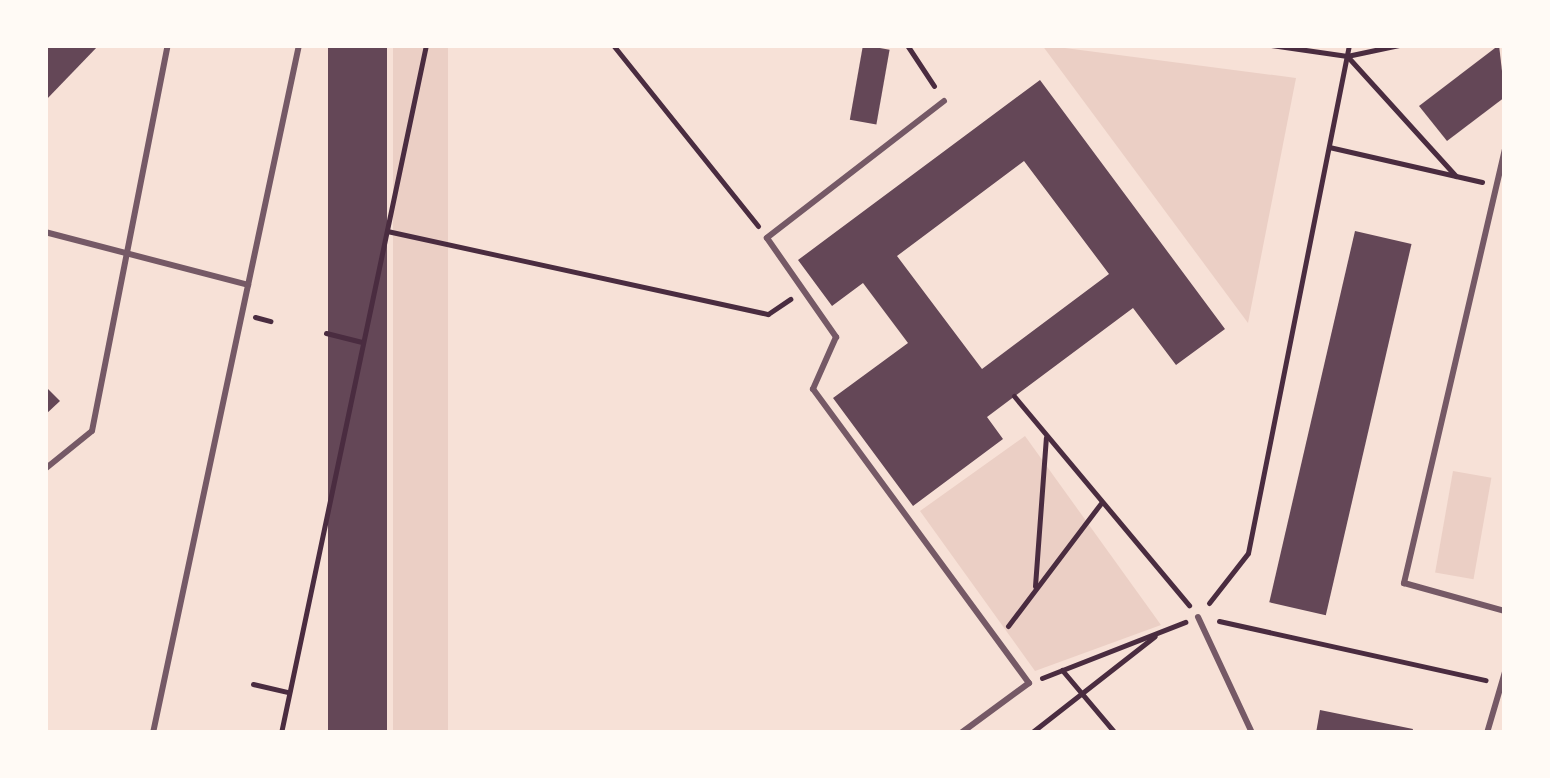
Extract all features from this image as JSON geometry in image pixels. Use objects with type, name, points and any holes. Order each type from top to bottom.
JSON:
[{"type":"lane","points":[[45,469],[92,431],[123,252],[168,45]]},
{"type":"lane","points":[[153,733],[299,45]]},
{"type":"lane","points":[[944,102],[767,238],[836,337],[814,389],[1029,683],[961,733]]},
{"type":"lane","points":[[1505,150],[1404,583],[1505,611]]},
{"type":"lane","points":[[1496,185],[1505,190]]},
{"type":"lane","points":[[45,232],[248,286]]},
{"type":"lane","points":[[1198,616],[1252,733]]},
{"type":"lane","points":[[1486,733],[1505,672]]},
{"type":"path","points":[[281,733],[426,45]]},
{"type":"path","points":[[612,45],[767,238]]},
{"type":"path","points":[[907,45],[944,102]]},
{"type":"path","points":[[1271,45],[1347,56],[1399,45]]},
{"type":"path","points":[[1029,683],[1198,616],[1248,553],[1349,45]]},
{"type":"path","points":[[1347,56],[1456,177]]},
{"type":"path","points":[[1329,147],[1496,185]]},
{"type":"path","points":[[387,231],[768,314],[804,290]]},
{"type":"path","points":[[326,333],[364,342]]},
{"type":"path","points":[[1014,396],[1198,616],[1499,683]]},
{"type":"path","points":[[1035,590],[1046,434]]},
{"type":"path","points":[[997,640],[1102,502]]},
{"type":"path","points":[[1031,733],[1162,631]]},
{"type":"path","points":[[1062,670],[1115,733]]},
{"type":"path","points":[[252,684],[290,692]]},
{"type":"shaded area","points":[[393,45],[448,45],[448,733],[393,733]]},
{"type":"shaded area","points":[[1042,45],[1296,78],[1248,323]]},
{"type":"shaded area","points":[[1025,436],[1161,625],[1035,671],[920,511]]},
{"type":"shaded area","points":[[1453,471],[1491,478],[1474,579],[1435,572]]},
{"type":"building","points":[[45,45],[99,45],[45,101]]},
{"type":"building","points":[[328,45],[387,45],[387,733],[328,733]]},
{"type":"building","points":[[863,45],[890,50],[876,125],[850,120]]},
{"type":"building","points":[[1499,45],[1505,97],[1447,141],[1419,106]]},
{"type":"building","points":[[1040,80],[1225,329],[1176,365],[1133,308],[987,417],[1003,439],[913,506],[833,398],[908,343],[863,283],[832,306],[798,260]],"holes":[[[1024,161],[1109,274],[982,369],[897,256]]]},
{"type":"building","points":[[1355,231],[1412,244],[1326,615],[1269,602]]},
{"type":"building","points":[[45,386],[60,401],[45,415]]},
{"type":"building","points":[[1320,710],[1413,729],[1412,733],[1316,733]]}]
